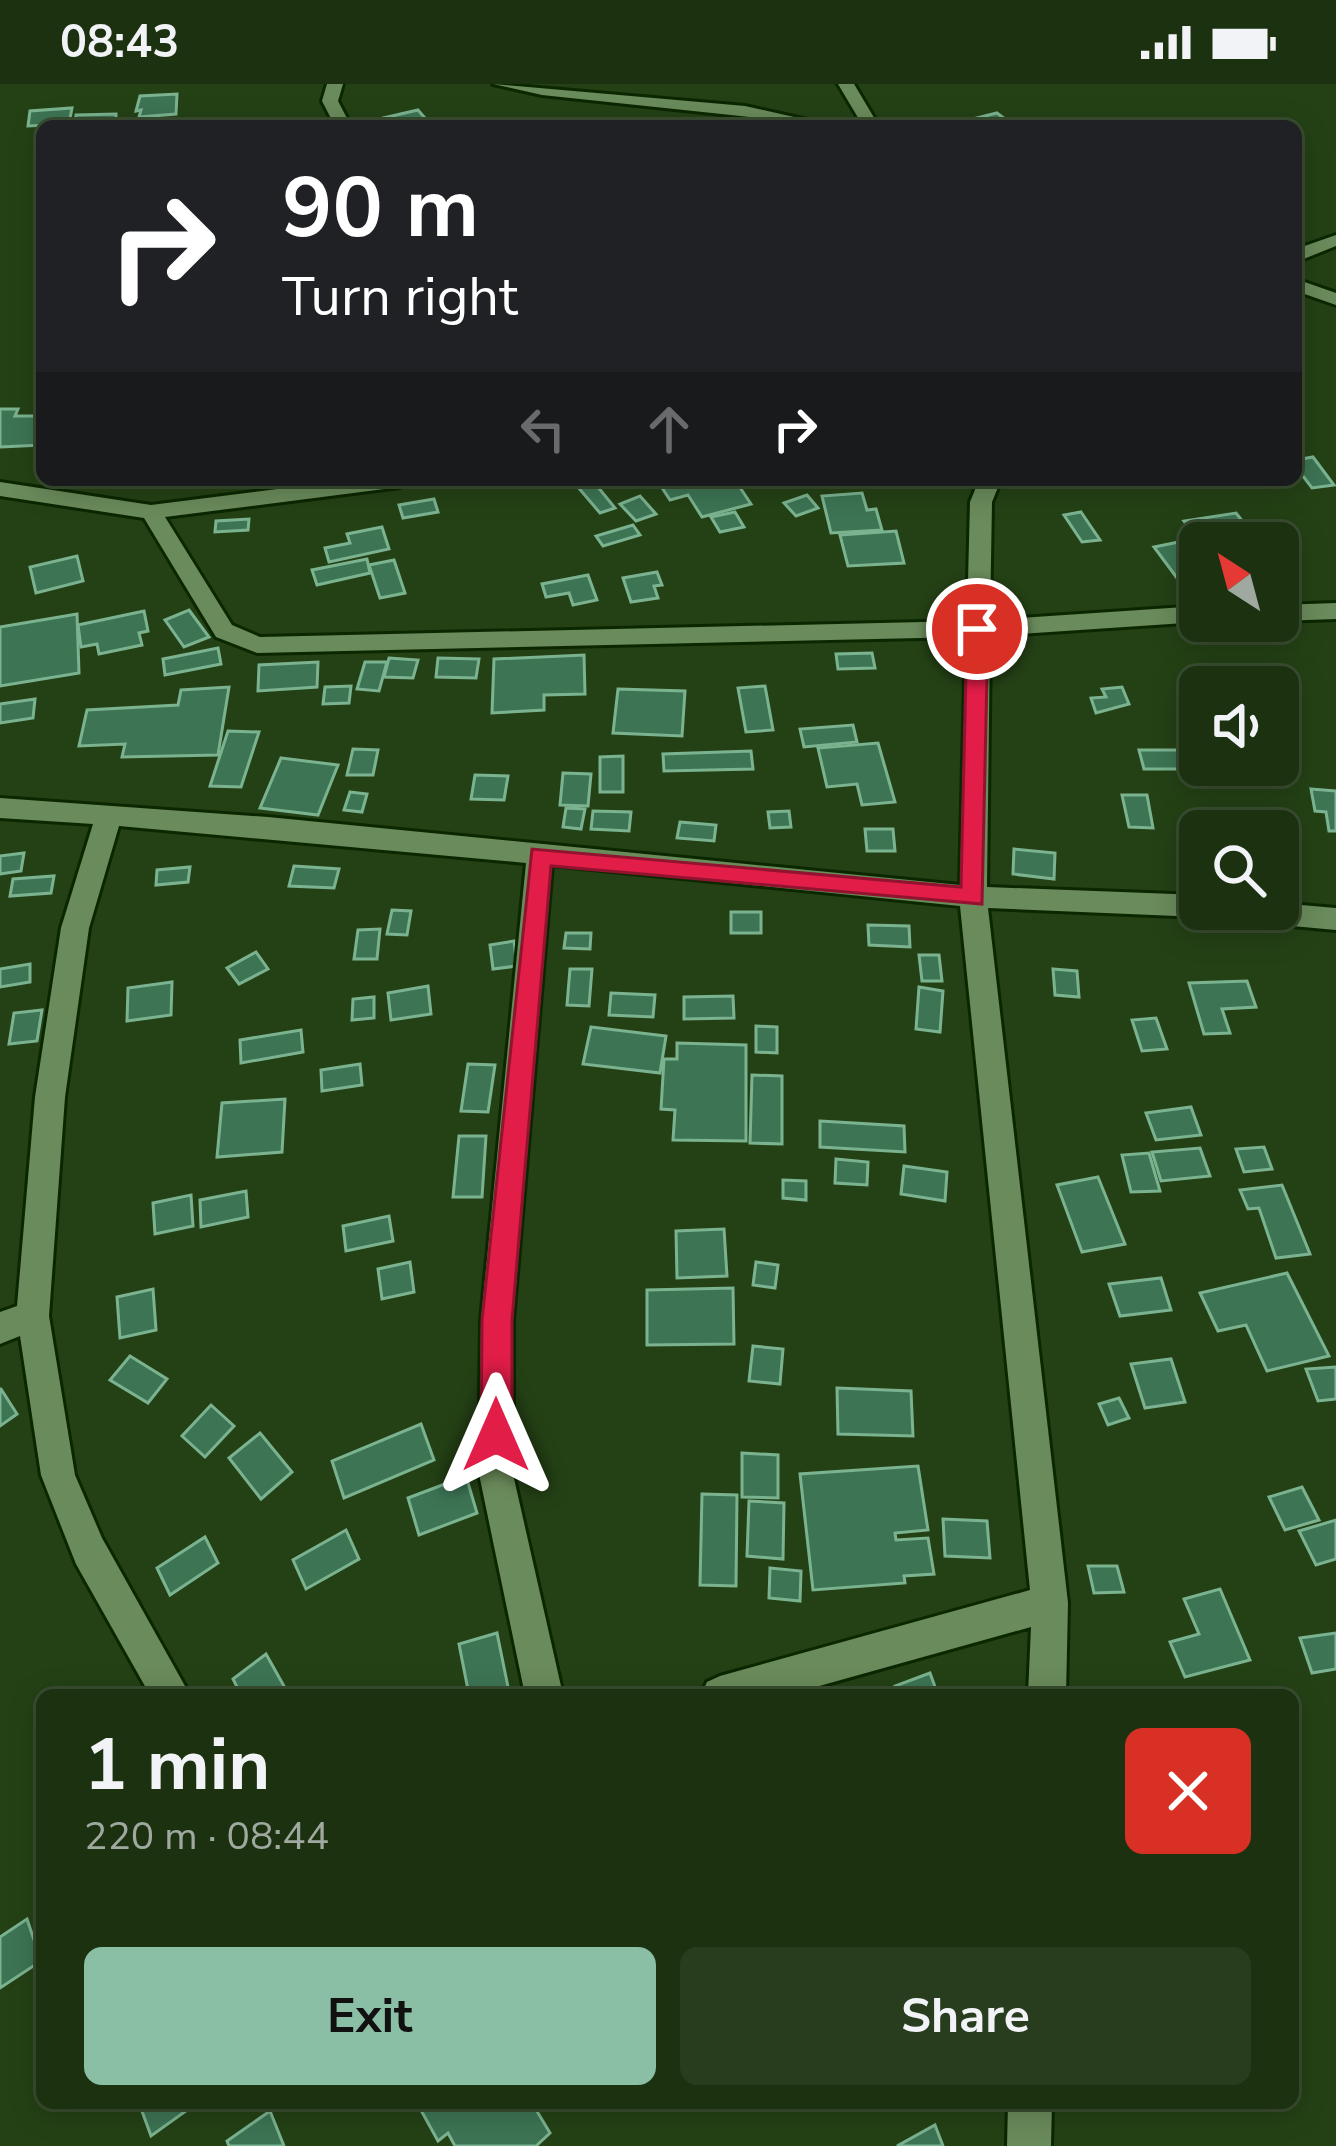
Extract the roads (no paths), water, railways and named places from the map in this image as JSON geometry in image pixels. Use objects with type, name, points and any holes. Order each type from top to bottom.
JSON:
[{"type":"street","points":[[335,84],[329,101],[340,120]]},
{"type":"street","points":[[501,84],[578,98],[699,105],[790,120]]},
{"type":"street","points":[[846,84],[867,120]]},
{"type":"street","points":[[1302,253],[1336,239]]},
{"type":"street","points":[[1302,286],[1336,299]]},
{"type":"street","points":[[0,489],[60,502],[151,512],[353,486]]},
{"type":"street","points":[[988,486],[981,502],[973,897],[1051,1603],[1047,1689]]},
{"type":"street","points":[[151,512],[224,631],[257,645],[977,629],[1179,615]]},
{"type":"street","points":[[1299,612],[1336,611]]},
{"type":"street","points":[[0,808],[268,827],[973,897],[1179,905]]},
{"type":"street","points":[[109,816],[75,928],[16,1322],[58,1475],[89,1551],[168,1689]]},
{"type":"street","points":[[540,856],[497,1320],[496,1474],[543,1689]]},
{"type":"street","points":[[1299,916],[1336,919]]},
{"type":"street","points":[[742,1689],[1051,1603]]},
{"type":"street","points":[[1029,2146],[1030,2109]]}]
